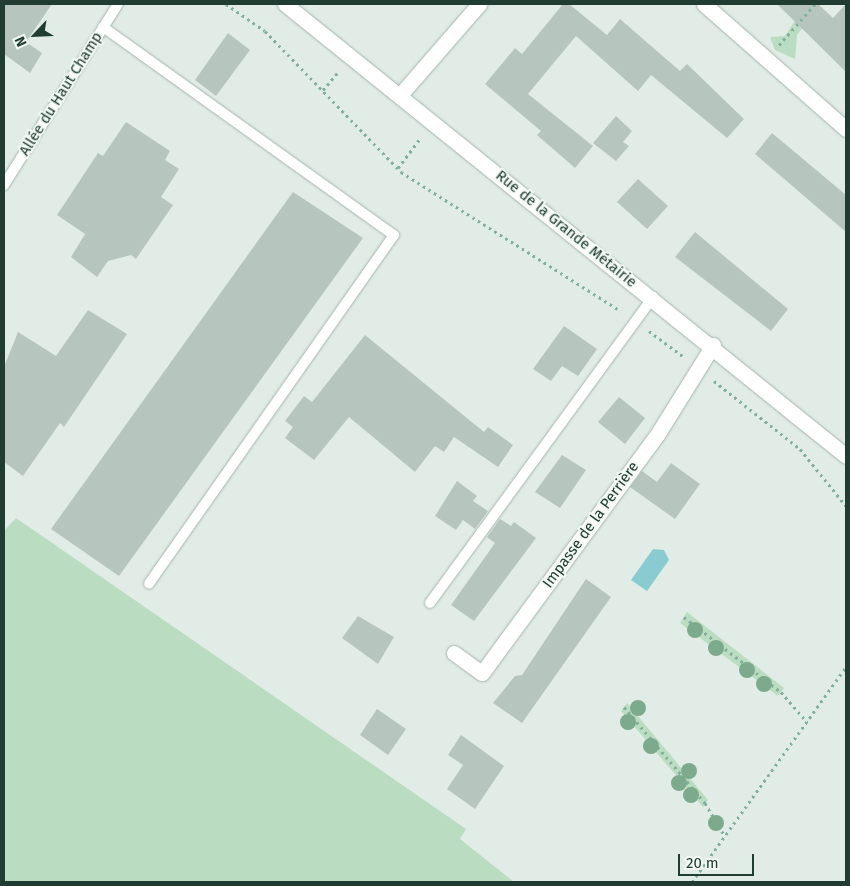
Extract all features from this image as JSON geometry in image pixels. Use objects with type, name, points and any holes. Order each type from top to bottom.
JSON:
[{"type":"street","name":"Rue de la Grande Métairie","points":[[285,4],[713,345],[846,456]]},
{"type":"street","points":[[400,95],[479,4]]},
{"type":"street","points":[[704,4],[846,129]]},
{"type":"street","name":"Impasse de la Perrière","points":[[454,653],[482,673],[657,435],[713,345]]},
{"type":"lane","name":"Allée du Haut Champ","points":[[4,185],[118,4]]},
{"type":"lane","points":[[104,27],[394,235],[149,584]]},
{"type":"lane","points":[[430,603],[653,297]]},
{"type":"path","points":[[226,4],[265,31],[398,168],[636,322],[698,368],[800,450],[846,506]]},
{"type":"path","points":[[767,59],[815,4]]},
{"type":"path","points":[[398,168],[434,122]]},
{"type":"path","points":[[684,617],[781,692],[807,722]]},
{"type":"path","points":[[692,882],[846,667]]},
{"type":"path","points":[[624,707],[705,803],[725,836]]},
{"type":"green space","points":[[806,4],[821,4],[797,35],[795,59],[775,50],[770,37],[785,36]]},
{"type":"green space","points":[[16,518],[466,829],[460,839],[514,882],[4,882],[4,531]]},
{"type":"green space","points":[[687,612],[784,688],[778,696],[680,623]]},
{"type":"green space","points":[[627,703],[708,800],[703,807],[621,711]]},
{"type":"water","points":[[653,549],[664,550],[669,560],[647,591],[631,580]]},
{"type":"building","points":[[4,4],[52,4],[26,42],[42,53],[30,73],[4,54]]},
{"type":"building","points":[[563,4],[569,4],[607,35],[620,19],[680,71],[687,64],[744,119],[727,138],[651,75],[638,91],[576,36],[528,94],[593,146],[575,168],[537,135],[541,131],[485,84],[515,48],[522,54]]},
{"type":"building","points":[[777,4],[818,4],[833,18],[846,4],[846,72]]},
{"type":"building","points":[[228,33],[250,50],[216,96],[195,80]]},
{"type":"building","points":[[616,116],[632,131],[623,142],[629,146],[616,161],[593,143]]},
{"type":"building","points":[[126,122],[170,151],[165,160],[179,169],[161,197],[173,205],[136,259],[131,255],[108,261],[97,277],[71,257],[85,234],[57,215],[98,153],[103,156]]},
{"type":"building","points":[[772,133],[846,195],[846,232],[755,154]]},
{"type":"building","points":[[638,179],[668,206],[647,229],[617,202]]},
{"type":"building","points":[[293,192],[363,238],[119,576],[51,529]]},
{"type":"building","points":[[695,232],[788,309],[771,331],[675,257]]},
{"type":"building","points":[[88,310],[127,334],[64,427],[60,423],[23,476],[4,462],[4,367],[18,332],[56,356]]},
{"type":"building","points":[[564,326],[597,349],[578,376],[562,366],[551,381],[533,369]]},
{"type":"building","points":[[365,335],[484,432],[488,427],[513,445],[498,467],[454,437],[444,452],[435,446],[415,472],[349,417],[314,460],[285,438],[293,427],[285,421],[304,396],[312,402]]},
{"type":"building","points":[[619,397],[645,418],[625,444],[598,422]]},
{"type":"building","points":[[562,455],[586,470],[560,508],[535,492]]},
{"type":"building","points":[[671,463],[700,484],[675,519],[630,487],[642,471],[657,482]]},
{"type":"building","points":[[457,481],[477,496],[473,501],[488,511],[475,529],[463,520],[456,530],[435,516]]},
{"type":"building","points":[[500,519],[511,526],[514,522],[536,538],[474,621],[451,605],[495,543],[487,537]]},
{"type":"building","points":[[586,579],[611,597],[522,723],[493,703],[515,676],[522,675]]},
{"type":"building","points":[[358,616],[394,637],[378,664],[342,638]]},
{"type":"building","points":[[377,709],[406,729],[388,755],[360,735]]},
{"type":"building","points":[[461,735],[504,766],[475,809],[447,789],[463,765],[448,755]]}]
